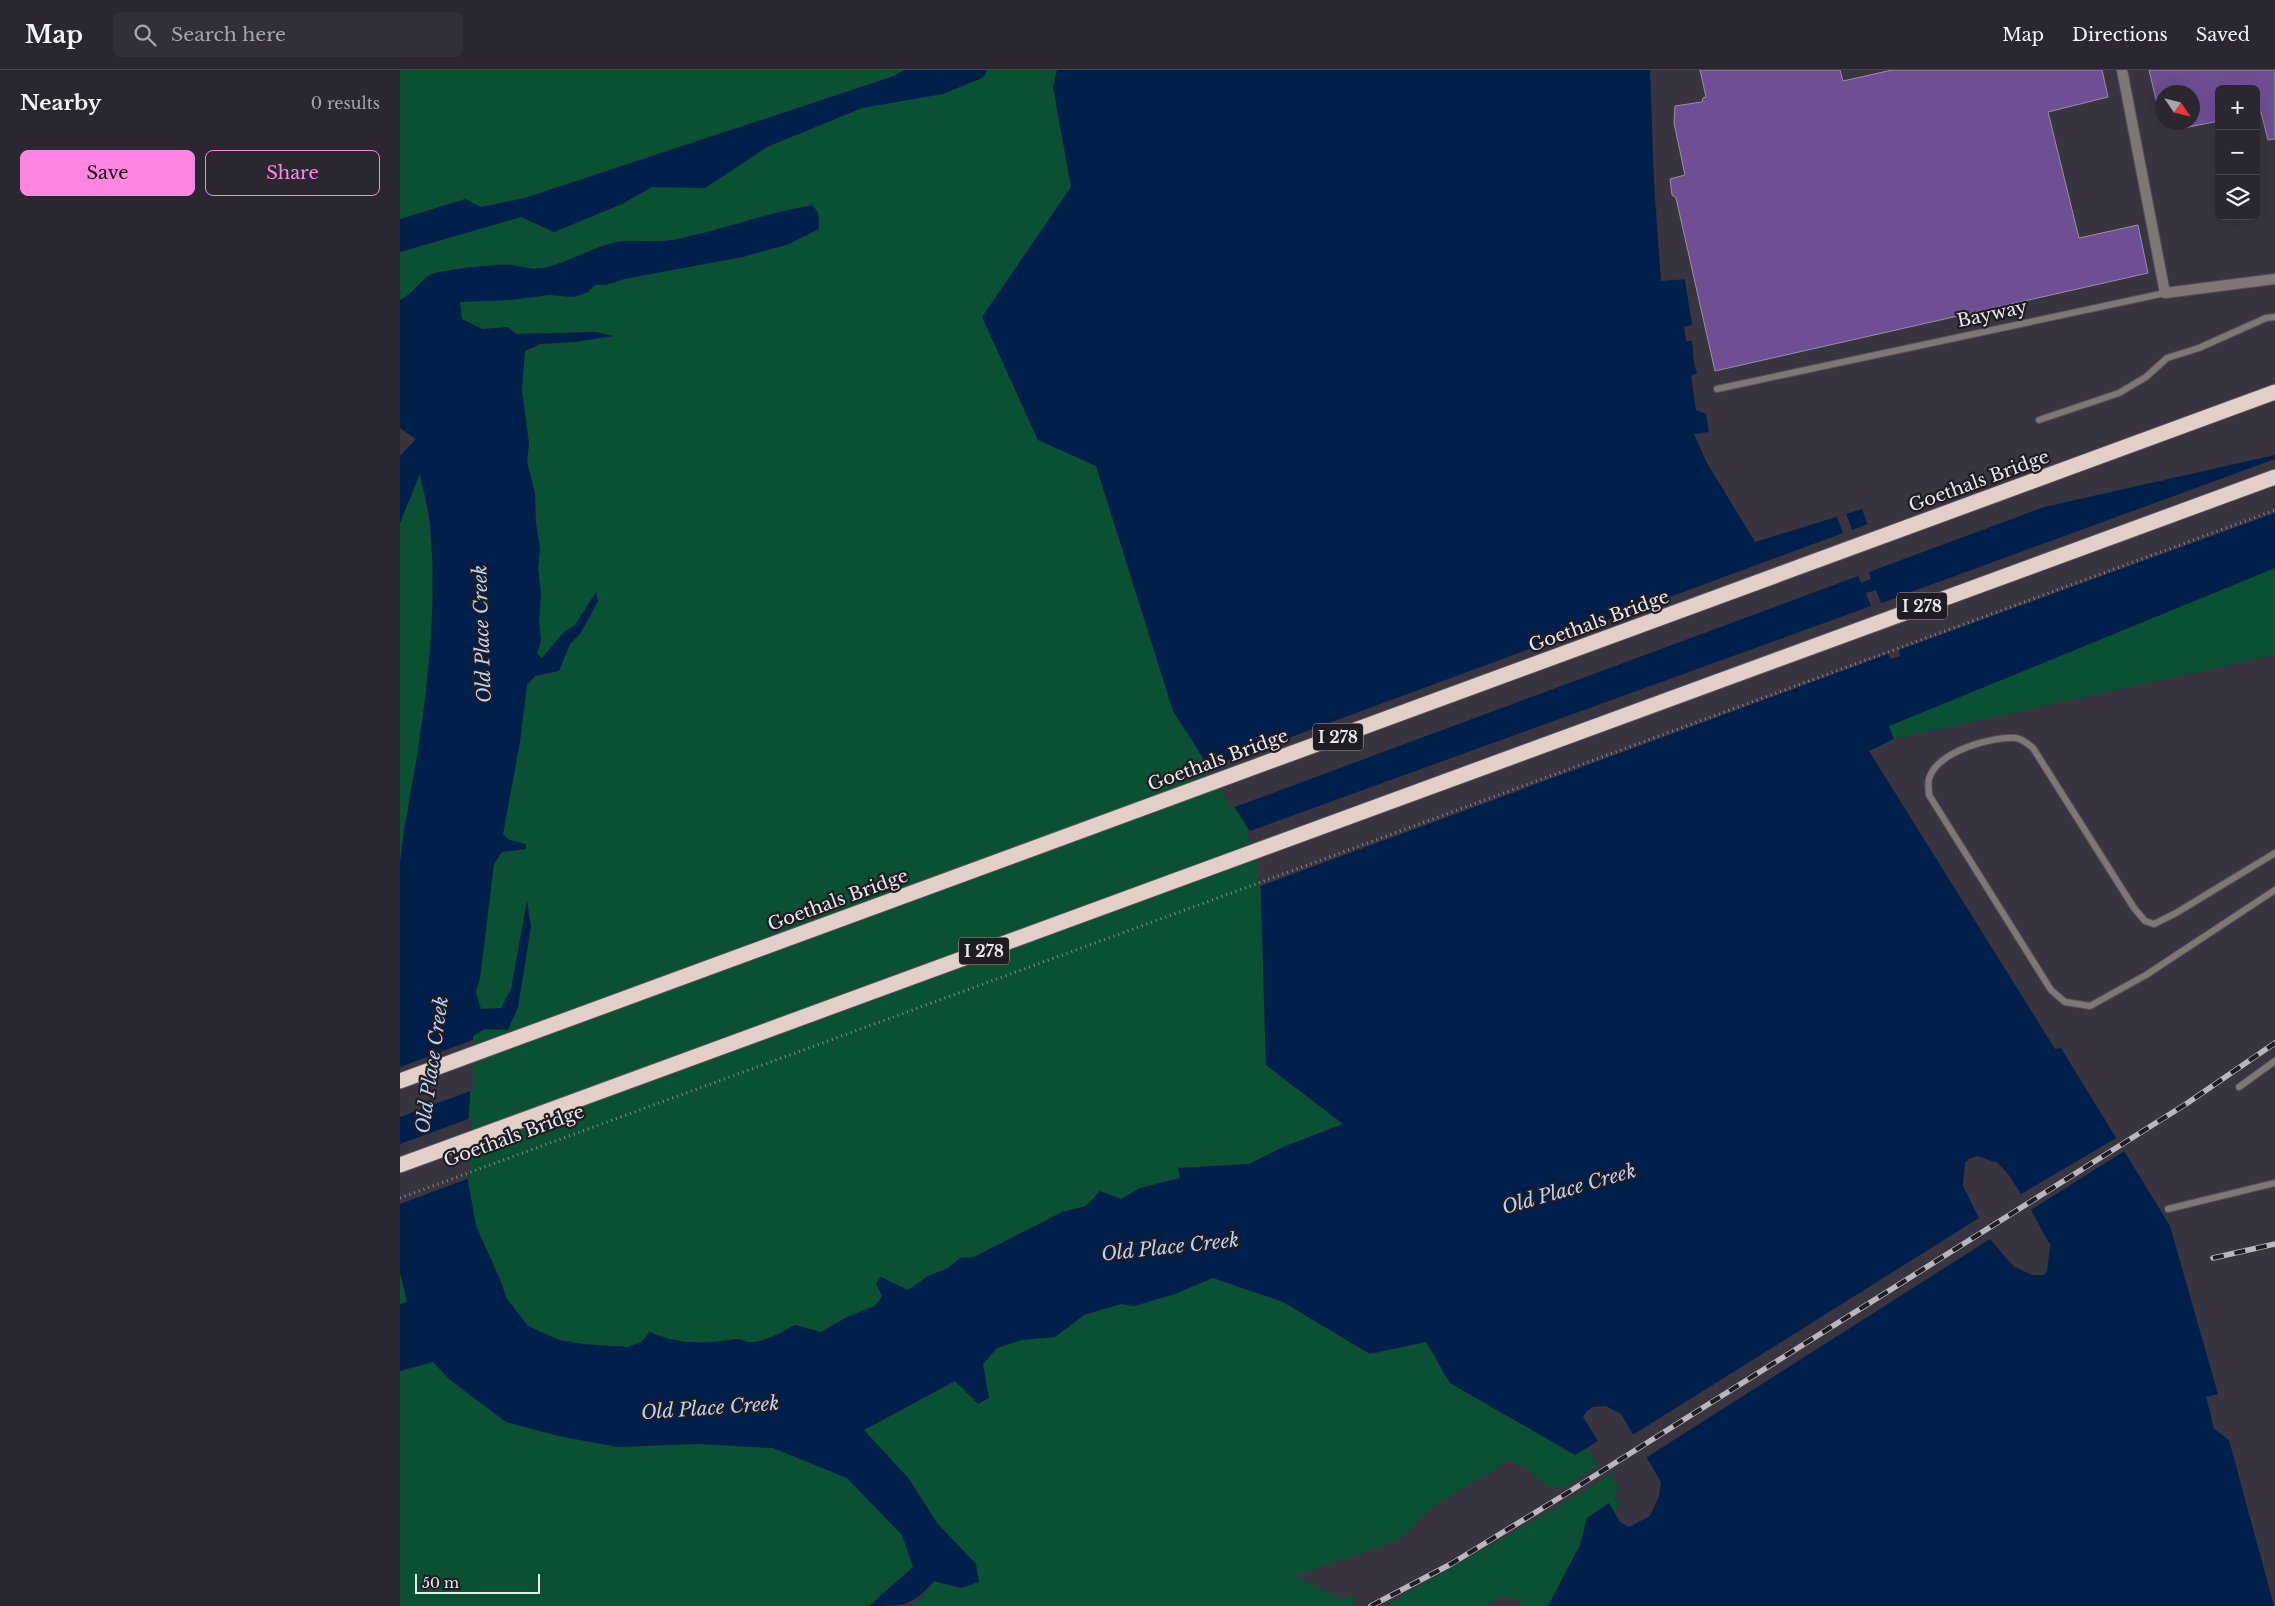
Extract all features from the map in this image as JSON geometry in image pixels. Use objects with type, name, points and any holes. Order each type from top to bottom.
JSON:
[{"type":"highway","name":"Goethals Bridge","points":[[400,1081],[2275,392]]},
{"type":"highway","name":"Goethals Bridge","points":[[400,1165],[2275,476]]},
{"type":"street","points":[[2122,70],[2165,293]]},
{"type":"street","name":"Bayway","points":[[2165,293],[2275,279]]},
{"type":"lane","name":"Bayway","points":[[1717,388],[2165,293]]},
{"type":"lane","points":[[2039,420],[2118,393],[2146,377],[2167,358],[2200,348],[2266,318],[2275,317]]},
{"type":"lane","points":[[2275,853],[2176,914],[2154,924],[2144,921],[2134,908],[2033,748],[2027,742],[2017,738],[1987,741],[1967,747],[1935,766],[1929,777],[1929,795],[2051,990],[2065,1002],[2090,1006],[2146,975],[2275,890]]},
{"type":"lane","points":[[2239,1086],[2275,1061]]},
{"type":"lane","points":[[2168,1208],[2275,1183]]},
{"type":"path","name":"Goethals Bridge","points":[[400,1198],[2275,510]]},
{"type":"green space","points":[[400,70],[905,70],[891,77],[525,198],[481,207],[465,199],[400,219]]},
{"type":"green space","points":[[987,70],[1057,70],[1053,87],[1071,187],[982,317],[1038,440],[1096,466],[1173,711],[1251,833],[1260,866],[1266,1065],[1344,1125],[1283,1147],[1249,1164],[1178,1168],[1181,1178],[1140,1188],[1121,1199],[1100,1191],[1086,1206],[1062,1212],[974,1257],[960,1258],[948,1268],[928,1276],[908,1290],[882,1296],[875,1306],[847,1317],[821,1332],[795,1325],[773,1336],[754,1342],[737,1339],[693,1342],[671,1339],[650,1332],[641,1342],[628,1347],[583,1344],[559,1340],[528,1326],[507,1299],[476,1226],[466,1169],[473,1036],[484,1029],[508,1030],[518,1007],[531,927],[527,903],[511,989],[501,1008],[481,1009],[476,992],[480,978],[494,864],[502,852],[525,850],[526,845],[509,840],[503,834],[520,742],[527,685],[535,676],[559,671],[570,644],[580,634],[595,593],[575,625],[564,632],[542,659],[537,654],[541,640],[539,621],[541,592],[538,568],[540,550],[535,494],[527,462],[529,444],[522,390],[525,351],[557,343],[612,336],[595,332],[516,334],[508,327],[482,329],[462,319],[459,302],[486,302],[549,295],[574,297],[588,292],[595,285],[606,285],[624,279],[743,257],[789,244],[818,213],[812,205],[673,240],[612,243],[542,268],[533,269],[511,265],[496,265],[437,272],[400,300],[400,252],[521,217],[554,232],[622,204],[652,187],[705,188],[767,147],[862,108],[943,94],[984,77]]},
{"type":"green space","points":[[420,473],[431,544],[432,628],[424,710],[400,863],[400,523]]},
{"type":"green space","points":[[2275,568],[2275,655],[1894,739],[1888,726]]},
{"type":"green space","points":[[400,1272],[407,1302],[698,1444],[773,1448],[847,1478],[902,1535],[913,1568],[869,1606],[400,1606]]},
{"type":"green space","points":[[1212,1278],[1283,1302],[1370,1354],[1426,1342],[1450,1383],[1577,1454],[1588,1448],[1598,1466],[1561,1489],[1559,1485],[1550,1488],[1525,1467],[1508,1461],[1431,1508],[1399,1540],[1295,1576],[1341,1598],[1357,1595],[1353,1603],[1347,1606],[909,1606],[921,1599],[934,1581],[961,1588],[976,1564],[937,1523],[909,1479],[864,1430],[955,1381],[978,1403],[983,1364],[997,1348],[1021,1340],[1055,1337],[1084,1315],[1121,1304],[1134,1306],[1175,1294]]},
{"type":"green space","points":[[1611,1474],[1618,1486],[1615,1498],[1619,1503],[1616,1513],[1609,1503],[1587,1518],[1580,1545],[1548,1606],[1520,1606],[1519,1599],[1498,1597],[1486,1606],[1384,1606],[1569,1500]]},
{"type":"water","points":[[905,70],[987,70],[984,77],[943,94],[862,108],[767,147],[705,188],[652,187],[622,204],[554,232],[521,217],[400,252],[400,219],[465,199],[481,207],[525,198],[891,77]]},
{"type":"water","name":"Old Place Creek","points":[[1057,70],[1667,70],[1668,188],[1676,223],[1692,325],[1684,327],[1686,341],[1692,341],[1697,373],[1691,376],[1696,410],[1706,414],[1709,432],[1694,434],[1707,463],[1755,542],[1862,509],[1871,534],[1907,538],[2275,455],[2275,568],[1889,726],[1894,739],[1869,751],[2055,1049],[2061,1048],[2170,1226],[2218,1394],[2206,1397],[2214,1429],[2229,1440],[2274,1606],[1548,1606],[1580,1545],[1587,1518],[1609,1503],[1620,1522],[1629,1527],[1650,1516],[1659,1496],[1661,1482],[1621,1414],[1606,1406],[1593,1407],[1587,1411],[1583,1417],[1598,1441],[1575,1455],[1450,1383],[1426,1342],[1370,1354],[1283,1302],[1213,1278],[1175,1294],[1134,1306],[1121,1304],[1084,1315],[1055,1337],[1021,1340],[997,1348],[983,1364],[989,1398],[978,1404],[955,1381],[864,1430],[909,1479],[937,1523],[976,1564],[979,1582],[961,1588],[934,1581],[913,1600],[891,1606],[869,1606],[913,1567],[902,1535],[847,1478],[773,1448],[698,1444],[618,1447],[558,1436],[506,1422],[450,1380],[433,1362],[400,1371],[400,1304],[407,1302],[400,1272],[400,863],[426,695],[433,582],[429,520],[420,474],[400,523],[400,456],[416,439],[400,428],[400,300],[424,279],[437,272],[496,265],[511,265],[533,269],[542,268],[612,243],[673,240],[813,205],[818,213],[819,229],[789,244],[743,257],[624,279],[606,285],[595,285],[588,292],[574,297],[549,295],[511,300],[460,302],[462,319],[482,329],[508,327],[516,334],[595,332],[613,336],[575,342],[540,344],[525,351],[522,390],[529,444],[527,462],[535,494],[536,523],[540,550],[538,568],[541,592],[539,621],[541,640],[537,654],[542,658],[564,632],[575,625],[596,592],[598,601],[580,634],[570,644],[559,671],[535,676],[527,685],[520,742],[503,834],[509,840],[526,844],[526,849],[502,852],[494,864],[480,978],[476,992],[481,1009],[501,1008],[511,989],[527,901],[531,927],[518,1007],[508,1030],[485,1029],[473,1036],[466,1169],[476,1226],[507,1299],[528,1326],[559,1340],[583,1344],[628,1347],[641,1342],[650,1332],[682,1341],[714,1342],[737,1339],[754,1342],[773,1336],[795,1325],[821,1332],[847,1317],[875,1306],[882,1296],[876,1283],[881,1277],[908,1290],[928,1276],[948,1268],[960,1258],[974,1257],[1062,1212],[1086,1206],[1100,1191],[1121,1199],[1140,1188],[1180,1178],[1178,1168],[1249,1164],[1283,1147],[1343,1124],[1266,1065],[1260,866],[1251,833],[1173,711],[1096,466],[1038,440],[982,317],[1071,187],[1053,87]]},
{"type":"pier","points":[[1650,70],[1670,70],[1670,188],[1679,222],[1688,279],[1661,281],[1654,183]]},
{"type":"pier","points":[[2275,459],[2275,513],[1899,650],[1900,656],[1891,659],[1888,654],[1258,887],[1258,867],[1247,832],[1871,606],[1866,593],[1876,590],[1881,603]]},
{"type":"pier","points":[[2063,500],[1869,572],[1871,579],[1861,583],[1858,576],[1232,808],[1207,768],[1843,533],[1837,517],[1846,513],[1852,530],[1870,523],[1872,531],[1902,521],[1909,535]]},
{"type":"pier","points":[[475,1039],[473,1090],[400,1117],[400,1067]]},
{"type":"pier","points":[[471,1118],[470,1178],[400,1204],[400,1144]]},
{"type":"pier","points":[[2118,1137],[2126,1150],[2031,1210],[2050,1245],[2047,1271],[2044,1275],[2032,1275],[2013,1266],[1990,1239],[1644,1459],[1631,1436],[1979,1218],[1963,1186],[1965,1163],[1969,1159],[1977,1156],[1998,1163],[2021,1194]]},
{"type":"building","points":[[1700,70],[1840,70],[1843,81],[1892,70],[2102,70],[2108,97],[2048,112],[2079,238],[2138,225],[2148,273],[1715,371],[1676,198],[1672,195],[1670,179],[1685,175],[1674,123],[1675,106],[1702,102],[1703,98],[1706,97]]},
{"type":"building","points":[[2149,70],[2275,70],[2275,139],[2268,140],[2260,112],[2260,85],[2215,85],[2215,122],[2200,125],[2200,85],[2155,85],[2155,95]]},
{"type":"railway","points":[[1371,1606],[1451,1564],[1564,1495],[2186,1104],[2275,1043]]},
{"type":"railway","points":[[2213,1258],[2275,1244]]}]
